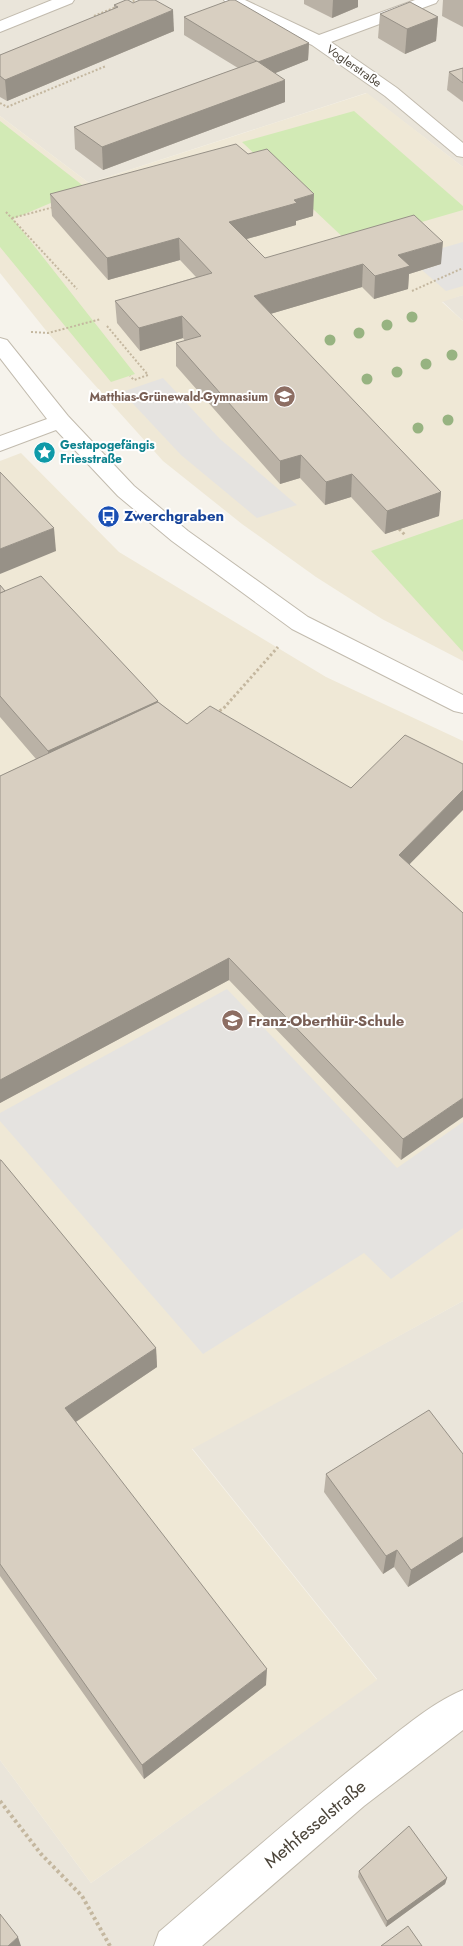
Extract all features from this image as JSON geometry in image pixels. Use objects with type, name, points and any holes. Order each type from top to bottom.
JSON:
[{"type":"street","points":[[0,27],[66,0]]},
{"type":"street","name":"Voglerstraße","points":[[232,0],[318,41],[392,92],[459,145]]},
{"type":"street","points":[[318,41],[430,0]]},
{"type":"street","points":[[0,344],[60,421],[126,491],[180,536],[300,623],[463,705]]},
{"type":"street","points":[[0,444],[60,421]]},
{"type":"street","name":"Methfesselstraße","points":[[173,1946],[334,1807],[419,1738],[463,1708]]},
{"type":"path","points":[[0,103],[7,108],[106,66]]},
{"type":"path","points":[[12,218],[60,205]]},
{"type":"path","points":[[6,212],[77,289]]},
{"type":"path","points":[[412,291],[463,268]]},
{"type":"path","points":[[48,333],[101,319]]},
{"type":"path","points":[[107,326],[148,375],[134,380],[130,376]]},
{"type":"path","points":[[399,529],[405,535]]},
{"type":"path","points":[[214,713],[222,708],[300,623]]},
{"type":"path","points":[[0,1801],[41,1854],[82,1896],[110,1946]]},
{"type":"shaded area","points":[[0,0],[463,0],[463,167],[366,93],[89,183],[0,116]]},
{"type":"shaded area","name":"Matthias-Grünewald-Gymnasium","points":[[367,93],[463,167],[463,295],[442,302],[463,321],[463,661],[382,619],[316,577],[242,524],[163,461],[48,333],[0,273],[0,116],[89,183]]},
{"type":"shaded area","points":[[463,242],[463,286],[446,291],[422,270],[441,264],[428,252]]},
{"type":"shaded area","points":[[463,295],[463,321],[442,301]]},
{"type":"shaded area","points":[[163,378],[220,439],[297,505],[257,518],[181,455],[122,392]]},
{"type":"shaded area","name":"Franz-Oberthür-Schule","points":[[21,453],[119,552],[326,677],[463,741],[463,1301],[192,1449],[377,1680],[91,1883],[0,1760],[0,461]]},
{"type":"shaded area","points":[[227,989],[397,1168],[463,1122],[463,1228],[391,1279],[364,1253],[203,1354],[0,1121],[0,1113]]},
{"type":"shaded area","points":[[463,1301],[463,1946],[0,1946],[0,1760],[91,1883],[377,1679],[192,1448]]},
{"type":"green space","points":[[354,111],[463,206],[463,210],[349,243],[242,142]]},
{"type":"green space","points":[[0,121],[86,188],[13,219],[135,374],[111,382],[0,247]]},
{"type":"green space","points":[[463,519],[463,652],[371,551]]},
{"type":"building","points":[[126,0],[133,3],[140,0],[155,0],[173,10],[5,80],[0,76],[0,55],[118,7],[114,5]]},
{"type":"building","points":[[230,0],[235,0],[309,43],[258,62],[184,17]]},
{"type":"building","points":[[410,2],[438,17],[407,29],[380,14]]},
{"type":"building","points":[[257,61],[285,80],[102,147],[74,127]]},
{"type":"building","points":[[463,68],[463,83],[449,72]]},
{"type":"building","points":[[236,144],[248,154],[267,149],[314,194],[294,200],[297,203],[229,222],[265,258],[414,215],[443,242],[398,255],[410,266],[375,276],[363,264],[254,296],[441,492],[387,511],[352,474],[326,482],[301,455],[280,461],[176,343],[201,336],[182,316],[139,328],[115,301],[212,273],[179,238],[107,258],[50,194]]},
{"type":"building","points":[[0,472],[54,528],[0,549]]},
{"type":"building","points":[[41,576],[158,701],[48,751],[0,696],[0,593]]},
{"type":"building","points":[[0,585],[5,591],[0,593]]},
{"type":"building","points":[[158,702],[187,724],[210,706],[351,788],[405,735],[463,764],[463,790],[399,855],[463,913],[463,1098],[403,1139],[229,958],[0,1080],[0,776]]},
{"type":"building","points":[[0,1160],[156,1348],[65,1408],[267,1669],[142,1765],[0,1564]]},
{"type":"building","points":[[429,1410],[463,1454],[463,1537],[411,1570],[397,1550],[386,1556],[326,1474]]},
{"type":"building","points":[[409,1826],[447,1878],[387,1921],[359,1871]]},
{"type":"building","points":[[0,1914],[18,1937],[8,1946],[0,1946]]},
{"type":"building","points":[[408,1926],[422,1946],[381,1946]]},
{"type":"place","name":"Matthias-Grünewald-Gymnasium","points":[[284,397]]},
{"type":"place","name":"Gestapogefängis Friesstraße","points":[[44,452]]},
{"type":"place","name":"Zwerchgraben","points":[[108,516]]},
{"type":"place","name":"Franz-Oberthür-Schule","points":[[232,1021]]}]
